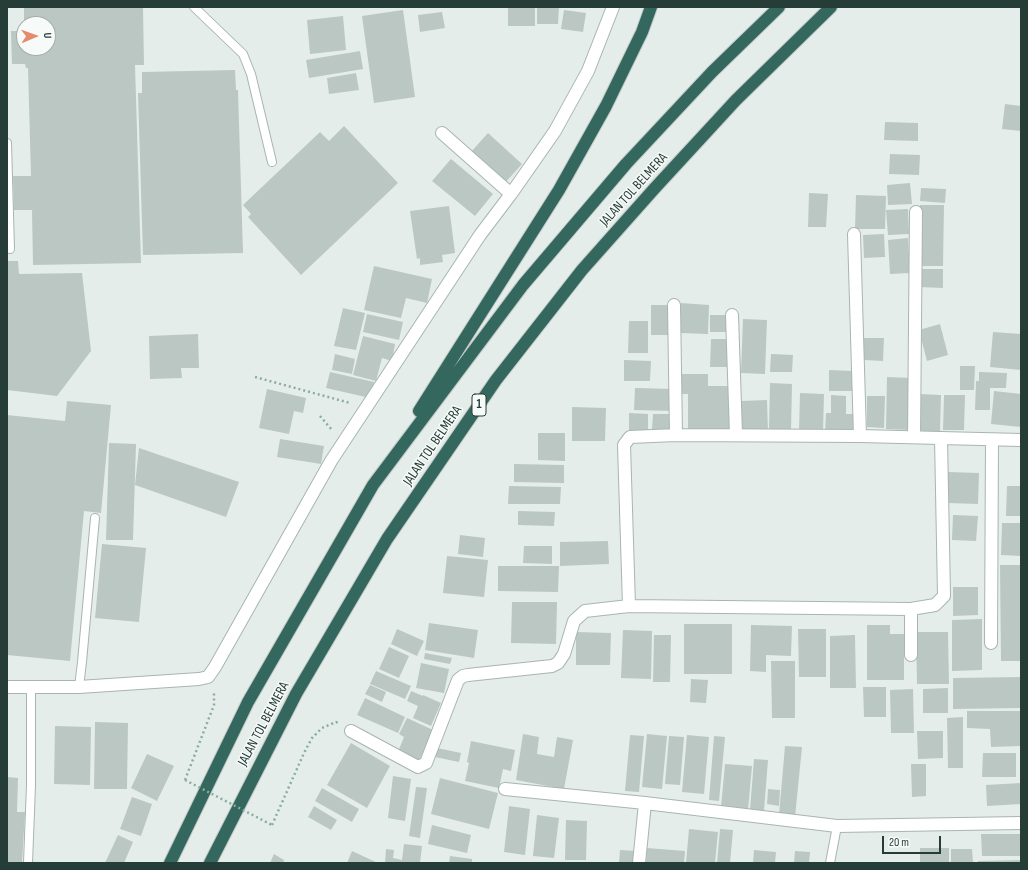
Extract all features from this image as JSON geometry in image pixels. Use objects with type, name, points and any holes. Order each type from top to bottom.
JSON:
[{"type":"highway","points":[[373,485],[558,190],[606,106],[642,32],[651,7]]},
{"type":"highway","name":"JALAN TOL BELMERA","points":[[170,863],[248,702],[373,485],[523,285],[626,164],[712,72],[779,7]]},
{"type":"highway","name":"JALAN TOL BELMERA","points":[[210,863],[296,694],[383,546],[496,380],[582,270],[654,189],[736,100],[831,7]]},
{"type":"street","points":[[7,687],[79,687],[199,679],[208,677],[331,461],[480,235],[555,131],[588,72],[613,7]]},
{"type":"street","points":[[442,133],[511,194]]},
{"type":"street","points":[[914,437],[916,212]]},
{"type":"street","points":[[854,234],[860,436]]},
{"type":"street","points":[[674,305],[676,435]]},
{"type":"street","points":[[732,315],[736,435]]},
{"type":"street","points":[[629,606],[624,445],[630,437],[736,435],[1021,440]]},
{"type":"street","points":[[351,730],[418,767],[426,764],[458,680],[463,676],[468,675],[552,666],[558,663],[564,654],[574,621],[585,611],[629,606],[911,609],[935,605],[944,596],[941,438]]},
{"type":"street","points":[[992,440],[992,643]]},
{"type":"street","points":[[911,609],[911,655]]},
{"type":"street","points":[[505,789],[644,803],[837,826],[1021,823]]},
{"type":"street","points":[[639,863],[644,803]]},
{"type":"lane","points":[[194,7],[243,54],[251,74],[272,162]]},
{"type":"lane","points":[[7,143],[10,248]]},
{"type":"lane","points":[[79,687],[95,518]]},
{"type":"lane","points":[[28,863],[31,687]]},
{"type":"lane","points":[[830,863],[837,826]]},
{"type":"path","points":[[256,377],[366,408]]},
{"type":"path","points":[[214,705],[185,780],[272,825],[312,738],[322,728],[336,722],[351,730]]},
{"type":"building","points":[[24,7],[143,7],[144,65],[135,65],[141,263],[33,265],[32,210],[14,210],[13,176],[31,176],[28,68],[26,68],[25,64],[12,64],[11,31],[16,31],[16,56],[56,56],[56,16],[24,16]]},
{"type":"building","points":[[508,7],[535,7],[535,26],[508,26]]},
{"type":"building","points":[[537,7],[559,7],[558,24],[537,24]]},
{"type":"building","points":[[403,10],[415,97],[374,103],[362,16]]},
{"type":"building","points":[[564,10],[586,13],[583,32],[561,29]]},
{"type":"building","points":[[442,12],[445,28],[420,32],[418,15]]},
{"type":"building","points":[[343,16],[346,50],[310,54],[307,20]]},
{"type":"building","points":[[360,51],[363,69],[309,78],[306,60]]},
{"type":"building","points":[[235,70],[236,90],[238,90],[243,253],[143,255],[138,93],[142,93],[142,72]]},
{"type":"building","points":[[356,73],[359,90],[329,94],[327,78]]},
{"type":"building","points":[[1005,104],[1021,106],[1021,131],[1002,129]]},
{"type":"building","points":[[885,122],[918,123],[918,141],[884,140]]},
{"type":"building","points":[[344,126],[398,183],[301,275],[248,217],[251,214],[243,205],[320,132],[329,141]]},
{"type":"building","points":[[488,133],[522,164],[504,184],[470,153]]},
{"type":"building","points":[[890,154],[920,155],[919,175],[889,174]]},
{"type":"building","points":[[451,159],[493,194],[475,216],[432,181]]},
{"type":"building","points":[[910,183],[912,204],[888,205],[887,185]]},
{"type":"building","points":[[921,188],[946,189],[945,203],[920,201]]},
{"type":"building","points":[[809,193],[828,194],[826,227],[808,227]]},
{"type":"building","points":[[856,195],[886,196],[885,229],[855,229]]},
{"type":"building","points":[[920,205],[944,205],[943,266],[920,266]]},
{"type":"building","points":[[449,206],[455,253],[442,255],[443,262],[420,265],[420,258],[417,259],[410,211]]},
{"type":"building","points":[[908,209],[909,234],[888,235],[886,210]]},
{"type":"building","points":[[884,234],[885,257],[864,258],[863,235]]},
{"type":"building","points":[[908,238],[910,273],[890,274],[888,240]]},
{"type":"building","points":[[7,261],[18,261],[19,274],[82,273],[91,351],[57,396],[7,390]]},
{"type":"building","points":[[374,266],[432,279],[427,303],[406,298],[401,318],[364,310]]},
{"type":"building","points":[[920,269],[943,269],[943,288],[919,287]]},
{"type":"building","points":[[681,303],[709,305],[708,334],[680,333]]},
{"type":"building","points":[[651,305],[672,305],[672,335],[651,335]]},
{"type":"building","points":[[343,308],[365,313],[356,350],[334,346]]},
{"type":"building","points":[[367,314],[403,322],[399,340],[363,332]]},
{"type":"building","points":[[710,315],[730,315],[730,332],[710,332]]},
{"type":"building","points":[[743,319],[767,320],[765,374],[741,373]]},
{"type":"building","points":[[629,321],[648,321],[648,353],[628,353]]},
{"type":"building","points":[[940,324],[948,355],[927,361],[919,330]]},
{"type":"building","points":[[993,332],[1021,334],[1021,370],[990,367]]},
{"type":"building","points":[[198,334],[199,368],[181,368],[182,378],[150,379],[149,336]]},
{"type":"building","points":[[363,336],[395,344],[392,361],[382,358],[376,381],[353,375]]},
{"type":"building","points":[[864,338],[884,338],[883,361],[864,360]]},
{"type":"building","points":[[711,339],[731,339],[730,367],[710,367]]},
{"type":"building","points":[[335,354],[355,359],[352,374],[332,370]]},
{"type":"building","points":[[771,354],[793,355],[792,372],[770,372]]},
{"type":"building","points":[[624,360],[651,361],[650,381],[624,381]]},
{"type":"building","points":[[960,366],[975,366],[974,390],[960,390]]},
{"type":"building","points":[[829,370],[853,371],[853,391],[829,391]]},
{"type":"building","points":[[330,372],[374,382],[370,398],[326,388]]},
{"type":"building","points":[[979,372],[1007,373],[1006,388],[990,388],[990,410],[975,410],[976,381],[979,381]]},
{"type":"building","points":[[681,374],[708,374],[708,386],[730,386],[730,431],[688,430],[688,394],[681,394]]},
{"type":"building","points":[[887,377],[912,378],[910,430],[886,429]]},
{"type":"building","points":[[770,383],[792,384],[791,431],[769,431]]},
{"type":"building","points":[[635,388],[674,389],[674,411],[634,410]]},
{"type":"building","points":[[267,389],[306,398],[303,413],[294,411],[289,434],[259,428]]},
{"type":"building","points":[[994,391],[1021,394],[1021,427],[991,424]]},
{"type":"building","points":[[800,393],[824,394],[823,433],[799,432]]},
{"type":"building","points":[[919,394],[941,395],[940,431],[918,431]]},
{"type":"building","points":[[831,395],[846,396],[846,414],[853,414],[853,434],[825,433],[826,413],[831,413]]},
{"type":"building","points":[[944,395],[965,395],[964,430],[943,430]]},
{"type":"building","points":[[867,396],[885,396],[884,428],[867,427]]},
{"type":"building","points":[[767,400],[768,432],[742,432],[741,401]]},
{"type":"building","points":[[67,401],[111,405],[101,513],[84,511],[70,661],[7,655],[7,415],[65,421]]},
{"type":"building","points":[[572,407],[606,408],[605,441],[572,441]]},
{"type":"building","points":[[629,413],[648,414],[648,433],[629,433]]},
{"type":"building","points":[[653,414],[669,414],[669,430],[652,429]]},
{"type":"building","points":[[538,433],[565,433],[565,461],[538,460]]},
{"type":"building","points":[[280,439],[324,446],[321,464],[277,457]]},
{"type":"building","points":[[109,443],[136,444],[133,540],[106,540]]},
{"type":"building","points":[[139,448],[239,482],[226,517],[135,485]]},
{"type":"building","points":[[514,464],[564,465],[564,483],[514,482]]},
{"type":"building","points":[[948,472],[979,473],[978,504],[947,503]]},
{"type":"building","points":[[509,486],[561,487],[560,504],[508,504]]},
{"type":"building","points":[[1007,486],[1021,486],[1021,516],[1006,516]]},
{"type":"building","points":[[518,511],[555,512],[554,526],[518,525]]},
{"type":"building","points":[[953,515],[978,516],[976,541],[952,540]]},
{"type":"building","points":[[1002,523],[1021,523],[1021,556],[1001,555]]},
{"type":"building","points":[[460,535],[485,538],[483,557],[458,554]]},
{"type":"building","points":[[608,541],[609,564],[560,566],[560,542]]},
{"type":"building","points":[[102,544],[146,548],[139,622],[95,618]]},
{"type":"building","points":[[524,546],[552,546],[552,564],[523,563]]},
{"type":"building","points":[[447,556],[488,560],[484,597],[443,593]]},
{"type":"building","points":[[1000,565],[1021,565],[1021,661],[1001,661]]},
{"type":"building","points":[[498,566],[559,566],[558,592],[498,591]]},
{"type":"building","points":[[953,587],[978,587],[978,615],[953,616]]},
{"type":"building","points":[[512,602],[557,602],[556,644],[511,643]]},
{"type":"building","points":[[982,619],[982,670],[952,671],[952,620]]},
{"type":"building","points":[[429,623],[478,630],[474,658],[425,650]]},
{"type":"building","points":[[684,624],[732,624],[732,674],[684,674]]},
{"type":"building","points":[[751,625],[792,626],[791,656],[766,655],[766,672],[750,671]]},
{"type":"building","points":[[867,625],[890,625],[890,634],[904,634],[904,680],[867,680]]},
{"type":"building","points":[[397,629],[424,641],[417,656],[391,644]]},
{"type":"building","points":[[798,629],[826,629],[826,677],[799,677]]},
{"type":"building","points":[[623,630],[652,631],[651,679],[621,678]]},
{"type":"building","points":[[576,632],[611,633],[610,665],[576,665]]},
{"type":"building","points":[[916,632],[948,632],[949,684],[917,684]]},
{"type":"building","points":[[654,635],[671,635],[670,682],[653,682]]},
{"type":"building","points":[[855,635],[856,688],[830,688],[830,636]]},
{"type":"building","points":[[389,647],[409,656],[399,678],[379,669]]},
{"type":"building","points":[[425,653],[452,658],[450,664],[424,659]]},
{"type":"building","points":[[771,661],[795,661],[795,718],[772,718]]},
{"type":"building","points":[[421,663],[449,669],[444,693],[416,688]]},
{"type":"building","points":[[376,671],[411,686],[405,699],[370,684]]},
{"type":"building","points":[[1021,677],[1021,708],[953,709],[953,678]]},
{"type":"building","points":[[691,679],[708,680],[706,703],[690,702]]},
{"type":"building","points":[[370,685],[386,692],[382,702],[365,694]]},
{"type":"building","points":[[863,687],[886,687],[886,717],[864,717]]},
{"type":"building","points":[[948,688],[948,713],[923,713],[923,689]]},
{"type":"building","points":[[913,689],[914,733],[891,733],[890,690]]},
{"type":"building","points":[[411,691],[441,703],[431,726],[413,718],[418,706],[407,701]]},
{"type":"building","points":[[365,698],[405,717],[398,733],[357,715]]},
{"type":"building","points":[[967,711],[1021,711],[1021,746],[991,747],[990,729],[967,728]]},
{"type":"building","points":[[963,717],[963,768],[948,768],[947,718]]},
{"type":"building","points":[[407,718],[433,730],[418,763],[397,754],[404,737],[399,734]]},
{"type":"building","points":[[95,722],[128,723],[127,789],[94,789]]},
{"type":"building","points":[[55,726],[91,727],[90,785],[54,784]]},
{"type":"building","points":[[917,731],[943,731],[943,758],[918,759]]},
{"type":"building","points":[[523,734],[539,737],[537,754],[554,757],[557,737],[573,740],[564,789],[516,780]]},
{"type":"building","points":[[647,734],[667,736],[662,789],[642,787]]},
{"type":"building","points":[[630,735],[644,736],[639,792],[625,791]]},
{"type":"building","points":[[687,735],[709,737],[704,794],[682,792]]},
{"type":"building","points":[[669,736],[684,737],[680,785],[665,784]]},
{"type":"building","points":[[714,736],[725,737],[719,801],[709,800]]},
{"type":"building","points":[[471,741],[515,750],[511,771],[503,769],[499,788],[465,781],[469,763],[467,762]]},
{"type":"building","points":[[351,743],[390,766],[367,808],[327,785]]},
{"type":"building","points":[[785,746],[802,747],[795,817],[779,815]]},
{"type":"building","points":[[437,748],[461,753],[459,762],[435,757]]},
{"type":"building","points":[[983,753],[1016,753],[1016,777],[982,777]]},
{"type":"building","points":[[147,754],[174,766],[157,801],[131,788]]},
{"type":"building","points":[[754,759],[768,760],[764,811],[750,810]]},
{"type":"building","points":[[725,764],[752,766],[748,810],[721,807]]},
{"type":"building","points":[[911,764],[926,764],[926,796],[912,797]]},
{"type":"building","points":[[393,776],[411,779],[405,821],[388,818]]},
{"type":"building","points":[[7,777],[18,778],[17,812],[25,812],[22,863],[7,863]]},
{"type":"building","points":[[440,778],[498,793],[489,829],[431,814]]},
{"type":"building","points":[[1021,783],[1021,804],[987,806],[986,785]]},
{"type":"building","points":[[416,787],[427,788],[420,838],[409,836]]},
{"type":"building","points":[[322,788],[359,809],[352,822],[315,801]]},
{"type":"building","points":[[768,789],[780,790],[779,806],[767,804]]},
{"type":"building","points":[[132,797],[152,804],[141,836],[120,829]]},
{"type":"building","points":[[314,806],[337,820],[331,830],[308,817]]},
{"type":"building","points":[[509,806],[530,809],[525,855],[504,852]]},
{"type":"building","points":[[537,815],[559,818],[554,858],[533,856]]},
{"type":"building","points":[[566,820],[587,821],[586,860],[565,860]]},
{"type":"building","points":[[432,825],[471,835],[467,853],[428,844]]},
{"type":"building","points":[[689,829],[718,832],[715,863],[686,863]]},
{"type":"building","points":[[720,829],[733,830],[730,863],[717,863]]},
{"type":"building","points":[[981,834],[1021,834],[1021,856],[982,856]]},
{"type":"building","points":[[118,835],[133,842],[124,863],[105,863]]},
{"type":"building","points":[[404,844],[422,846],[420,863],[385,863],[386,849],[394,850],[393,858],[402,860]]},
{"type":"building","points":[[647,848],[685,851],[684,863],[646,863]]},
{"type":"building","points":[[920,848],[949,848],[949,863],[920,863]]},
{"type":"building","points":[[951,849],[972,849],[973,863],[951,863]]},
{"type":"building","points":[[620,850],[636,851],[635,863],[619,863]]},
{"type":"building","points":[[754,850],[776,852],[775,863],[753,863]]},
{"type":"building","points":[[352,851],[378,863],[347,863]]},
{"type":"building","points":[[795,851],[810,852],[809,863],[794,863]]},
{"type":"building","points":[[274,854],[284,860],[283,863],[270,863]]},
{"type":"building","points":[[450,856],[472,859],[472,863],[449,863]]},
{"type":"building","points":[[1021,860],[1021,863],[978,863],[978,861]]}]
